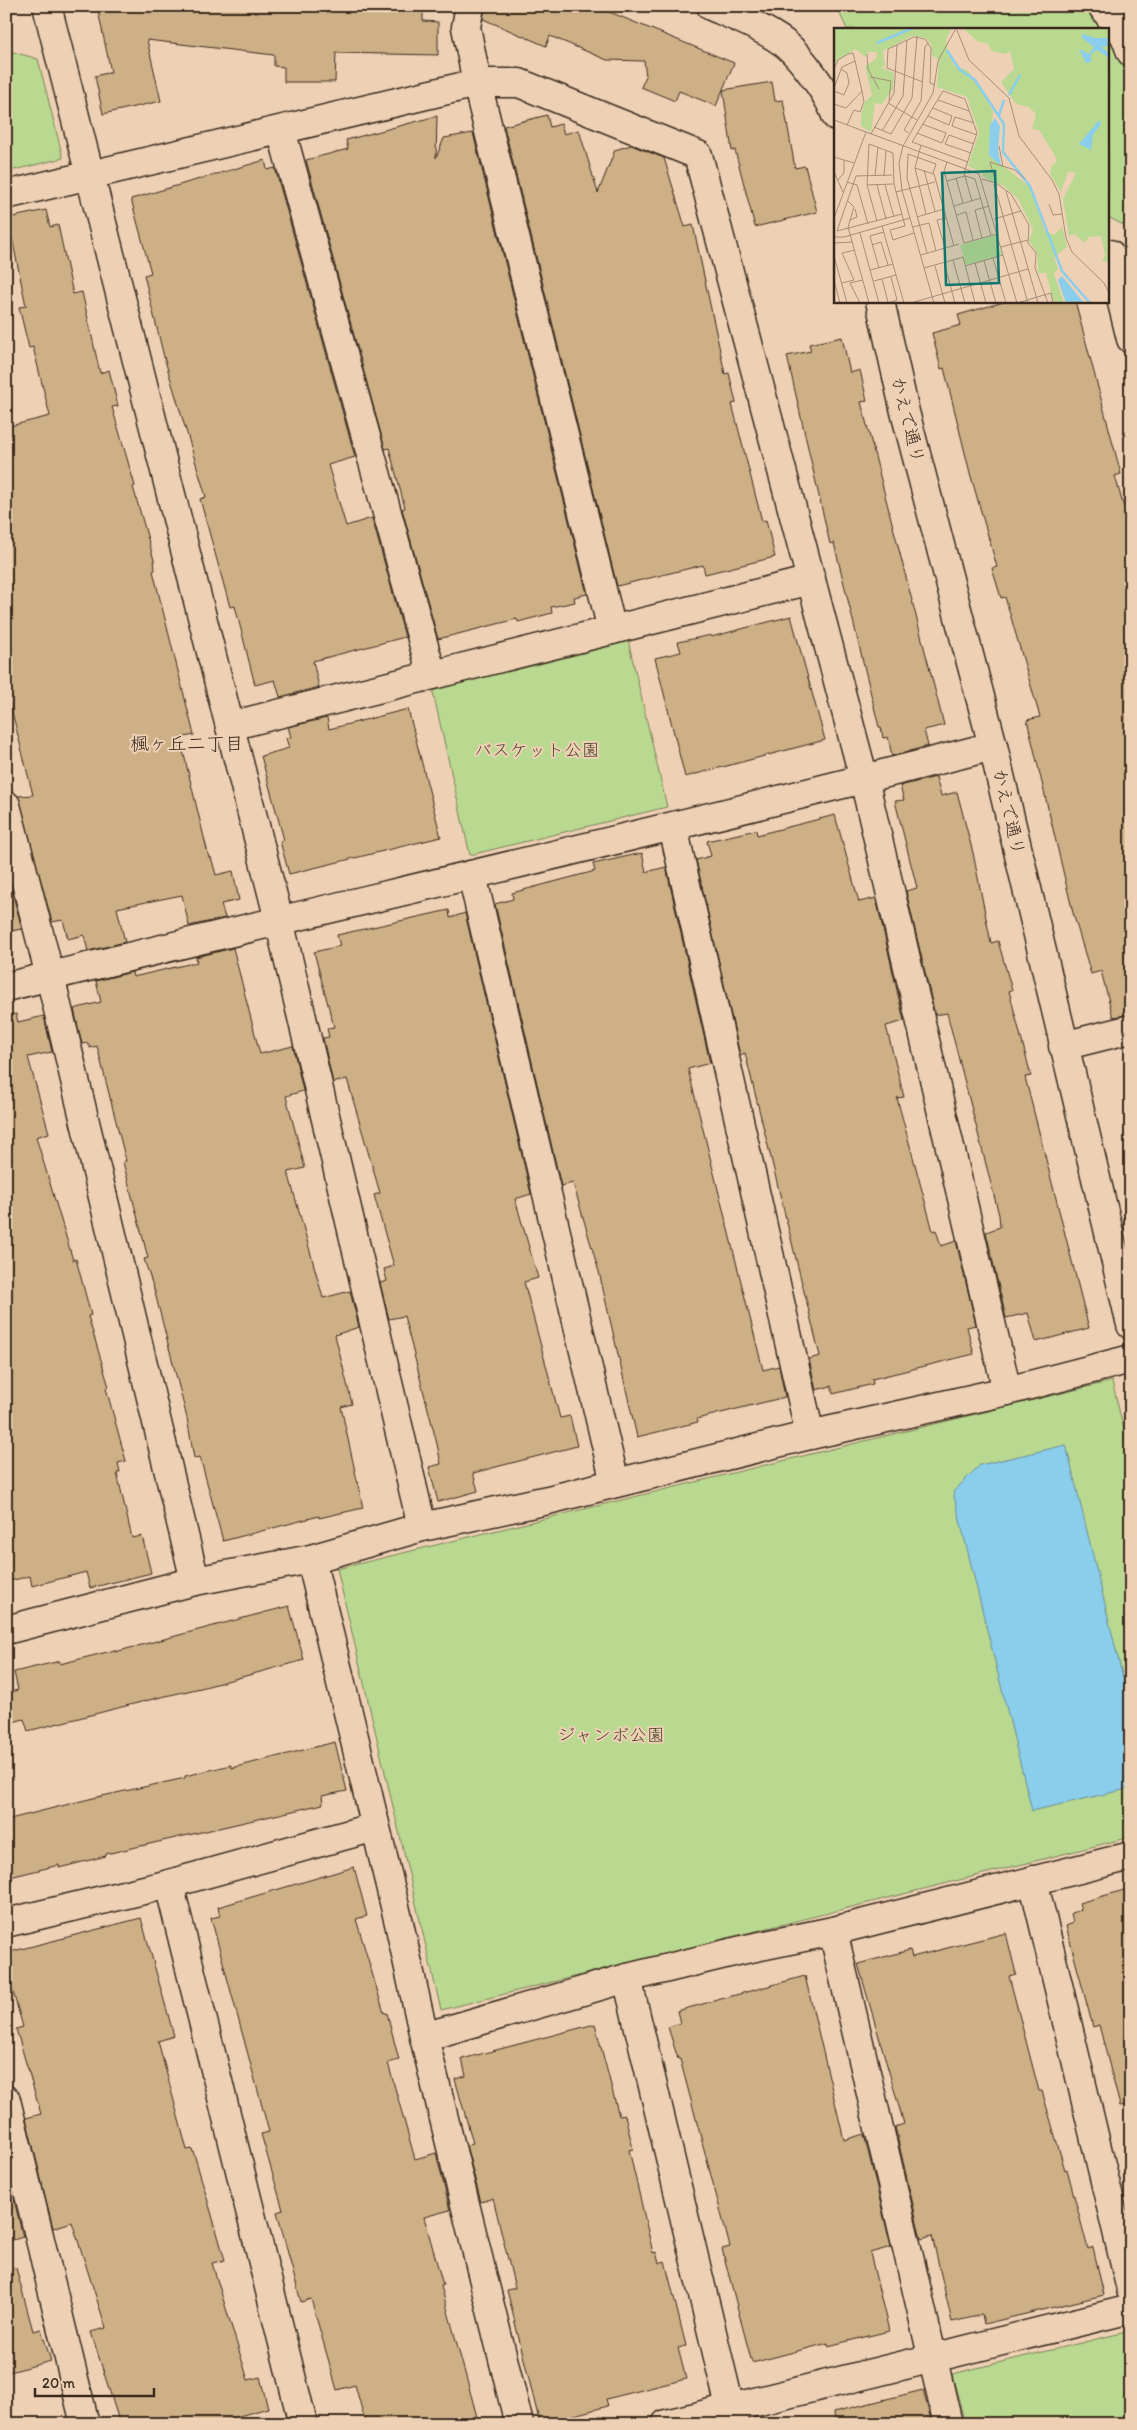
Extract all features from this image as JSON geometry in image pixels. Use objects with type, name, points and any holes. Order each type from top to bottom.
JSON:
[{"type":"street","points":[[47,6],[279,920],[422,1527]]},
{"type":"street","points":[[470,6],[466,27],[478,83],[612,630]]},
{"type":"street","points":[[711,6],[744,20],[785,44],[816,79],[834,112]]},
{"type":"street","points":[[1102,6],[1125,36],[1131,52]]},
{"type":"street","points":[[6,195],[91,177],[478,83],[519,83],[698,155],[864,779],[1007,1391]]},
{"type":"street","points":[[281,130],[432,675]]},
{"type":"street","points":[[1116,256],[1131,339]]},
{"type":"street","name":"かえで通り","points":[[880,302],[905,412],[993,746],[1131,1325]]},
{"type":"street","points":[[230,726],[811,580]]},
{"type":"street","points":[[6,987],[673,827],[993,746]]},
{"type":"street","points":[[6,805],[50,976],[195,1581]]},
{"type":"street","points":[[673,827],[810,1435]]},
{"type":"street","points":[[472,875],[615,1484]]},
{"type":"street","points":[[1063,1046],[1131,1029]]},
{"type":"street","points":[[6,1630],[195,1581],[311,1559],[422,1527],[615,1484],[810,1435],[1007,1391],[1131,1359]]},
{"type":"street","points":[[311,1559],[399,1923],[424,2037],[519,2424]]},
{"type":"street","points":[[6,1923],[169,1884],[375,1826]]},
{"type":"street","points":[[424,2037],[627,1978],[746,1949],[833,1931],[1131,1856]]},
{"type":"street","points":[[1033,1880],[1131,2290]]},
{"type":"street","points":[[169,1884],[303,2424]]},
{"type":"street","points":[[833,1931],[948,2424]]},
{"type":"street","points":[[627,1978],[732,2416]]},
{"type":"street","points":[[6,2100],[85,2424]]},
{"type":"street","points":[[666,2424],[732,2416],[932,2358],[1131,2309]]},
{"type":"green space","points":[[832,6],[1131,6],[1131,229],[1110,218],[1110,28],[847,28],[838,10]]},
{"type":"green space","points":[[6,50],[38,59],[63,158],[6,172]]},
{"type":"green space","name":"バスケット公園","points":[[628,640],[667,807],[470,855],[432,688]]},
{"type":"green space","name":"ジャンボ公園","points":[[1112,1381],[1131,1459],[1131,1837],[441,2010],[337,1569]]},
{"type":"green space","points":[[1126,2332],[1131,2353],[1131,2424],[965,2424],[952,2374]]},
{"type":"water","points":[[1066,1445],[1131,1711],[1131,1788],[1032,1811],[953,1492],[980,1465]]},
{"type":"building","points":[[97,6],[423,7],[423,21],[438,22],[438,55],[336,53],[335,82],[284,82],[284,67],[274,66],[274,55],[147,40],[161,101],[103,114],[95,76],[111,72]]},
{"type":"building","points":[[485,6],[595,6],[734,63],[716,106],[679,91],[675,101],[641,87],[646,76],[644,61],[607,60],[550,36],[546,46],[483,19]]},
{"type":"building","points":[[772,82],[775,101],[783,100],[795,168],[805,166],[817,212],[755,227],[735,150],[732,151],[723,90]]},
{"type":"building","points":[[547,115],[550,127],[561,124],[564,134],[579,130],[598,193],[615,150],[631,145],[664,158],[685,227],[693,225],[725,374],[729,373],[736,403],[732,404],[762,521],[766,520],[775,557],[705,574],[703,565],[617,586],[504,126]]},
{"type":"building","points":[[437,116],[436,158],[444,138],[473,133],[587,594],[574,597],[575,602],[551,607],[552,613],[518,622],[517,619],[438,639],[402,509],[405,508],[389,448],[385,449],[306,160],[348,149],[346,140]]},
{"type":"building","points":[[265,160],[267,170],[275,168],[355,457],[328,465],[346,526],[372,518],[405,637],[313,661],[319,687],[280,697],[275,680],[255,685],[235,606],[230,607],[200,499],[206,497],[164,357],[144,275],[151,273],[131,199]]},
{"type":"building","points":[[46,210],[50,227],[58,225],[73,294],[82,292],[100,373],[109,370],[118,406],[112,407],[154,560],[155,570],[153,571],[194,735],[180,738],[209,858],[211,857],[216,875],[233,871],[239,900],[221,904],[225,918],[189,926],[182,895],[117,908],[125,942],[88,951],[84,935],[68,939],[63,920],[52,922],[18,796],[33,795],[6,688],[6,427],[50,416],[33,347],[29,348],[19,307],[26,306],[8,218]]},
{"type":"building","points":[[1004,302],[1075,302],[1121,474],[1115,476],[1131,533],[1131,1014],[1113,1017],[1101,971],[1091,974],[1073,913],[1027,720],[1040,717],[1005,597],[1001,598],[992,568],[997,567],[970,473],[944,368],[941,369],[932,333],[961,325],[958,315]]},
{"type":"building","points":[[842,337],[850,373],[860,370],[867,401],[861,402],[944,725],[924,730],[928,746],[892,756],[888,737],[883,738],[881,727],[879,727],[834,543],[830,544],[787,356],[811,351],[809,344]]},
{"type":"building","points":[[791,616],[825,740],[685,777],[655,658],[681,652],[678,642],[711,635],[711,637]]},
{"type":"building","points":[[408,709],[441,837],[289,874],[280,841],[284,840],[261,756],[289,748],[286,738],[291,737],[288,727],[327,718],[329,729]]},
{"type":"building","points":[[936,777],[941,796],[957,792],[973,853],[991,943],[998,941],[1012,990],[1009,991],[1031,1076],[1025,1077],[1089,1328],[1036,1342],[1028,1313],[1006,1318],[986,1232],[1000,1227],[999,1215],[947,1013],[935,1015],[906,891],[917,888],[895,801],[904,800],[900,786]]},
{"type":"building","points":[[835,815],[859,902],[876,898],[904,1021],[886,1026],[904,1097],[897,1098],[933,1231],[936,1230],[941,1246],[956,1241],[976,1325],[967,1327],[974,1354],[872,1379],[873,1384],[833,1394],[831,1386],[816,1390],[809,1359],[820,1356],[745,1053],[740,1055],[696,860],[711,856],[707,841],[756,830],[757,835]]},
{"type":"building","points":[[642,853],[646,872],[666,867],[710,1063],[688,1069],[763,1370],[779,1366],[785,1397],[697,1419],[698,1422],[637,1437],[599,1272],[573,1183],[561,1186],[495,904],[513,899],[512,893],[595,871],[593,864]]},
{"type":"building","points":[[6,869],[22,929],[6,932]]},
{"type":"building","points":[[449,910],[450,918],[465,913],[531,1194],[515,1199],[538,1278],[524,1282],[560,1418],[570,1416],[577,1446],[473,1473],[478,1491],[438,1502],[429,1467],[441,1464],[437,1444],[404,1316],[389,1319],[380,1283],[387,1281],[384,1269],[394,1266],[374,1195],[380,1193],[347,1079],[333,1083],[323,1038],[329,1037],[327,1028],[334,1027],[314,952],[340,946],[337,935]]},
{"type":"building","points":[[233,948],[260,1054],[293,1046],[303,1091],[286,1096],[305,1168],[288,1172],[323,1298],[350,1291],[359,1327],[335,1335],[352,1404],[341,1407],[363,1508],[319,1518],[319,1516],[223,1541],[200,1457],[194,1458],[187,1418],[154,1289],[144,1259],[148,1258],[123,1162],[126,1161],[97,1046],[90,1048],[88,1043],[82,1044],[74,1009],[101,1002],[96,981],[132,972],[133,977],[197,962],[196,957]]},
{"type":"building","points":[[16,1014],[18,1022],[44,1016],[52,1052],[28,1057],[49,1133],[36,1137],[73,1260],[76,1259],[91,1315],[88,1316],[109,1387],[106,1388],[126,1461],[118,1463],[120,1472],[117,1473],[132,1538],[142,1536],[151,1573],[90,1588],[86,1572],[32,1586],[30,1576],[6,1582],[6,1015]]},
{"type":"building","points":[[289,1606],[304,1660],[28,1731],[24,1719],[6,1724],[6,1693],[18,1690],[14,1672],[60,1661],[60,1664],[115,1650],[115,1652]]},
{"type":"building","points":[[335,1742],[347,1791],[322,1796],[323,1804],[106,1854],[106,1856],[59,1868],[59,1865],[6,1878],[6,1820],[93,1798],[185,1778],[185,1776],[231,1765],[232,1768]]},
{"type":"building","points":[[354,1867],[367,1916],[356,1919],[384,2013],[387,2013],[399,2060],[388,2063],[415,2159],[436,2153],[450,2210],[424,2217],[479,2424],[366,2424],[355,2385],[337,2390],[311,2299],[301,2302],[277,2212],[283,2210],[261,2134],[269,2132],[211,1918],[220,1916],[218,1907]]},
{"type":"building","points":[[1131,1888],[1131,2104],[1120,2106],[1099,2025],[1093,2027],[1066,1926],[1073,1923],[1071,1913],[1081,1910],[1079,1903]]},
{"type":"building","points":[[141,1918],[174,2036],[158,2041],[187,2150],[192,2149],[195,2157],[225,2260],[212,2263],[248,2380],[260,2377],[268,2408],[210,2424],[120,2424],[91,2332],[106,2328],[72,2222],[53,2228],[26,2118],[41,2114],[16,2029],[23,2027],[6,1967],[6,1953]]},
{"type":"building","points":[[1006,1933],[1016,1974],[1009,1976],[1039,2091],[1042,2091],[1065,2170],[1067,2169],[1088,2249],[1093,2247],[1104,2295],[984,2324],[982,2315],[952,2322],[932,2236],[921,2239],[895,2127],[904,2124],[858,1964],[910,1950],[912,1957]]},
{"type":"building","points":[[805,1976],[844,2140],[864,2134],[891,2247],[870,2253],[889,2331],[828,2346],[828,2343],[752,2363],[722,2249],[730,2247],[680,2059],[678,2059],[668,2027],[680,2023],[677,2011]]},
{"type":"building","points":[[595,2024],[619,2116],[625,2115],[633,2149],[629,2150],[653,2253],[656,2252],[659,2263],[665,2261],[686,2346],[678,2348],[686,2379],[606,2399],[608,2406],[540,2424],[507,2290],[515,2288],[493,2198],[481,2202],[466,2145],[473,2143],[455,2079],[466,2076],[462,2059]]},
{"type":"building","points":[[6,2167],[23,2237],[6,2242]]},
{"type":"building","points":[[16,2268],[33,2331],[41,2329],[51,2361],[6,2373],[6,2269]]},
{"type":"building","points":[[923,2390],[932,2424],[835,2424],[834,2412]]},
{"type":"district","name":"楓ヶ丘二丁目","points":[[187,743]]}]
